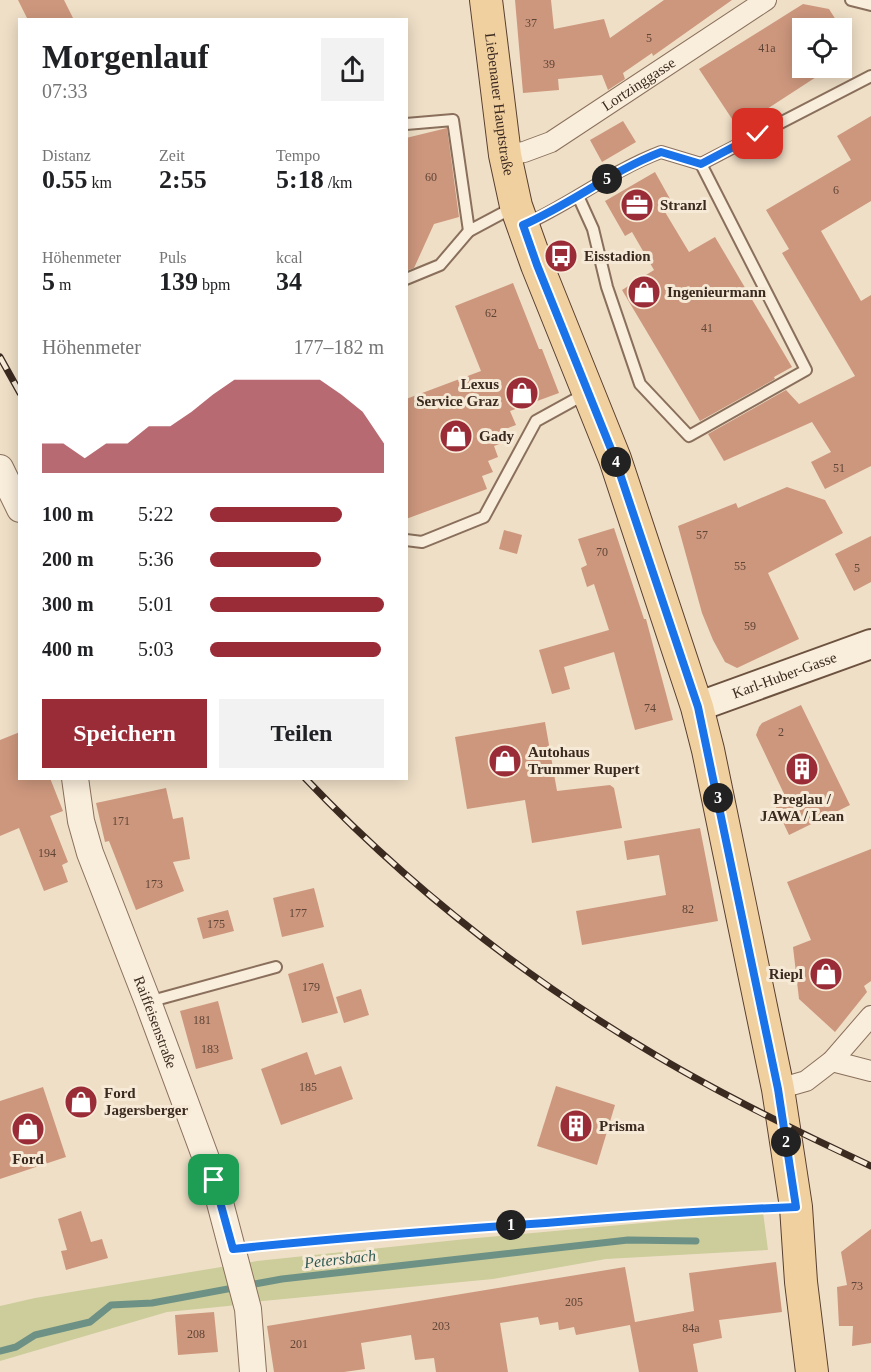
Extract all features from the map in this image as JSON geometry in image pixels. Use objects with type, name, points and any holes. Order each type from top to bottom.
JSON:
[{"type":"main road","name":"Liebenauer Hauptstraße","points":[[486,0],[505,155],[519,216],[615,459],[698,707],[778,1089],[796,1207],[801,1282],[812,1372]]},
{"type":"main road","name":"Karl-Huber-Gasse","points":[[698,707],[871,644]]},
{"type":"street","name":"Lortzinggasse","points":[[505,155],[524,152],[551,142],[766,0]]},
{"type":"street","points":[[0,468],[18,505]]},
{"type":"street","name":"Raiffeisenstraße","points":[[75,780],[81,821],[90,854],[214,1180],[248,1309],[253,1372]]},
{"type":"street","points":[[778,1089],[806,1081],[832,1061],[871,1016]]},
{"type":"street","points":[[832,1061],[871,1071]]},
{"type":"lane","points":[[851,0],[871,5]]},
{"type":"lane","points":[[408,278],[440,265],[469,231],[519,216],[549,213],[661,152],[701,164],[871,76]]},
{"type":"lane","points":[[408,124],[453,120],[469,231]]},
{"type":"lane","points":[[578,196],[593,229],[607,287],[640,384],[689,436],[806,370],[701,164]]},
{"type":"lane","points":[[408,541],[422,542],[484,517],[536,421],[588,392]]},
{"type":"lane","points":[[148,1002],[276,967]]},
{"type":"path","points":[[235,1255],[370,1236],[671,1213],[796,1207]]},
{"type":"green space","points":[[763,1212],[768,1250],[606,1259],[493,1279],[167,1312],[0,1361],[0,1306],[35,1298],[257,1261]]},
{"type":"building","points":[[18,0],[64,0],[73,18],[27,18]]},
{"type":"building","points":[[515,0],[551,0],[554,29],[604,19],[610,38],[664,0],[732,0],[653,56],[652,53],[623,73],[625,79],[608,90],[602,75],[558,79],[559,90],[523,93]]},
{"type":"building","points":[[803,4],[829,9],[835,18],[792,18],[792,78],[815,78],[738,128],[699,69]]},
{"type":"building","points":[[871,116],[871,201],[821,231],[861,301],[871,295],[871,466],[825,489],[811,462],[831,452],[812,422],[724,461],[708,434],[786,390],[799,404],[855,376],[782,253],[789,249],[766,210],[851,160],[837,136]]},
{"type":"building","points":[[623,121],[636,142],[602,162],[590,140]]},
{"type":"building","points":[[447,128],[459,217],[434,224],[414,268],[408,270],[408,138]]},
{"type":"building","points":[[655,172],[674,206],[665,212],[689,252],[715,237],[792,367],[700,421],[622,290],[654,270],[632,232],[625,236],[605,201]]},
{"type":"building","name":"Gady","points":[[513,283],[559,393],[510,411],[516,425],[503,430],[507,441],[494,446],[498,457],[488,461],[493,472],[482,476],[487,489],[408,518],[408,398],[481,371],[455,306]]},
{"type":"building","points":[[787,487],[825,500],[843,533],[768,573],[799,639],[737,668],[725,662],[713,640],[702,613],[678,526],[736,503],[738,508]]},
{"type":"building","points":[[614,528],[644,619],[646,619],[673,720],[635,730],[614,652],[564,667],[570,689],[552,694],[539,650],[609,630],[594,584],[587,587],[581,568],[587,565],[578,539]]},
{"type":"building","points":[[504,530],[522,535],[517,554],[499,549]]},
{"type":"building","points":[[871,536],[871,582],[854,591],[835,554]]},
{"type":"building","name":"Preglau / JAWA / Lean","points":[[801,705],[850,805],[789,835],[775,805],[787,800],[756,735],[762,723]]},
{"type":"building","name":"Autohaus Trummer Rupert","points":[[545,722],[557,791],[610,785],[614,788],[622,828],[532,843],[525,800],[467,809],[455,737]]},
{"type":"building","points":[[18,733],[18,780],[51,780],[63,811],[50,816],[68,862],[62,865],[68,882],[44,891],[19,828],[0,836],[0,740]]},
{"type":"building","points":[[166,788],[173,819],[183,817],[190,859],[173,862],[184,891],[136,910],[109,841],[105,842],[96,803]]},
{"type":"building","points":[[700,828],[718,921],[582,945],[576,911],[666,895],[659,855],[627,860],[624,841]]},
{"type":"building","points":[[871,849],[871,981],[864,986],[867,992],[835,1032],[799,999],[793,947],[811,940],[787,882]]},
{"type":"building","points":[[314,888],[324,927],[282,937],[273,898]]},
{"type":"building","points":[[228,910],[234,931],[203,939],[197,918]]},
{"type":"building","points":[[323,963],[338,1013],[302,1023],[288,974]]},
{"type":"building","points":[[361,989],[369,1015],[344,1023],[336,997]]},
{"type":"building","points":[[218,1001],[233,1059],[196,1069],[180,1011]]},
{"type":"building","points":[[307,1052],[315,1075],[341,1066],[353,1099],[281,1125],[261,1069]]},
{"type":"building","name":"Prisma","points":[[556,1086],[615,1105],[597,1165],[537,1146]]},
{"type":"building","name":"Ford","points":[[43,1087],[66,1157],[0,1179],[0,1101]]},
{"type":"building","points":[[81,1211],[91,1242],[102,1239],[108,1258],[66,1270],[61,1251],[67,1250],[58,1219]]},
{"type":"building","points":[[871,1229],[871,1343],[852,1346],[853,1326],[839,1326],[837,1287],[847,1285],[841,1252]]},
{"type":"building","points":[[776,1262],[782,1312],[719,1320],[722,1338],[693,1344],[698,1372],[639,1372],[630,1325],[576,1335],[574,1327],[559,1330],[558,1322],[540,1325],[538,1317],[500,1323],[508,1372],[436,1372],[434,1358],[415,1360],[411,1335],[361,1343],[365,1369],[344,1372],[274,1372],[267,1326],[625,1267],[635,1322],[694,1311],[689,1273]]},
{"type":"building","points":[[214,1312],[218,1352],[178,1355],[175,1315]]},
{"type":"waterway","name":"Petersbach","points":[[0,1351],[16,1347],[35,1335],[90,1322],[111,1305],[152,1303],[282,1279],[628,1240],[696,1241]]},
{"type":"railway","points":[[0,357],[18,389]]},
{"type":"railway","points":[[307,780],[344,818],[428,893],[471,929],[562,996],[609,1027],[709,1086],[871,1166]]},
{"type":"place","name":"Stranzl","points":[[637,205]]},
{"type":"place","name":"Eisstadion","points":[[561,256]]},
{"type":"place","name":"Ingenieurmann","points":[[644,292]]},
{"type":"place","name":"Lexus Service Graz","points":[[522,393]]},
{"type":"place","name":"Gady","points":[[456,436]]},
{"type":"place","name":"Autohaus Trummer Rupert","points":[[505,761]]},
{"type":"place","name":"Preglau / JAWA / Lean","points":[[802,769]]},
{"type":"place","name":"Riepl","points":[[826,974]]},
{"type":"place","name":"Ford Jagersberger","points":[[81,1102]]},
{"type":"place","name":"Prisma","points":[[576,1126]]},
{"type":"place","name":"Ford","points":[[28,1129]]},
{"type":"route","points":[[214,1180],[233,1249],[335,1238],[671,1213],[796,1207],[778,1089],[698,707],[615,459],[523,225],[655,154],[667,153],[701,164],[758,134]]}]
